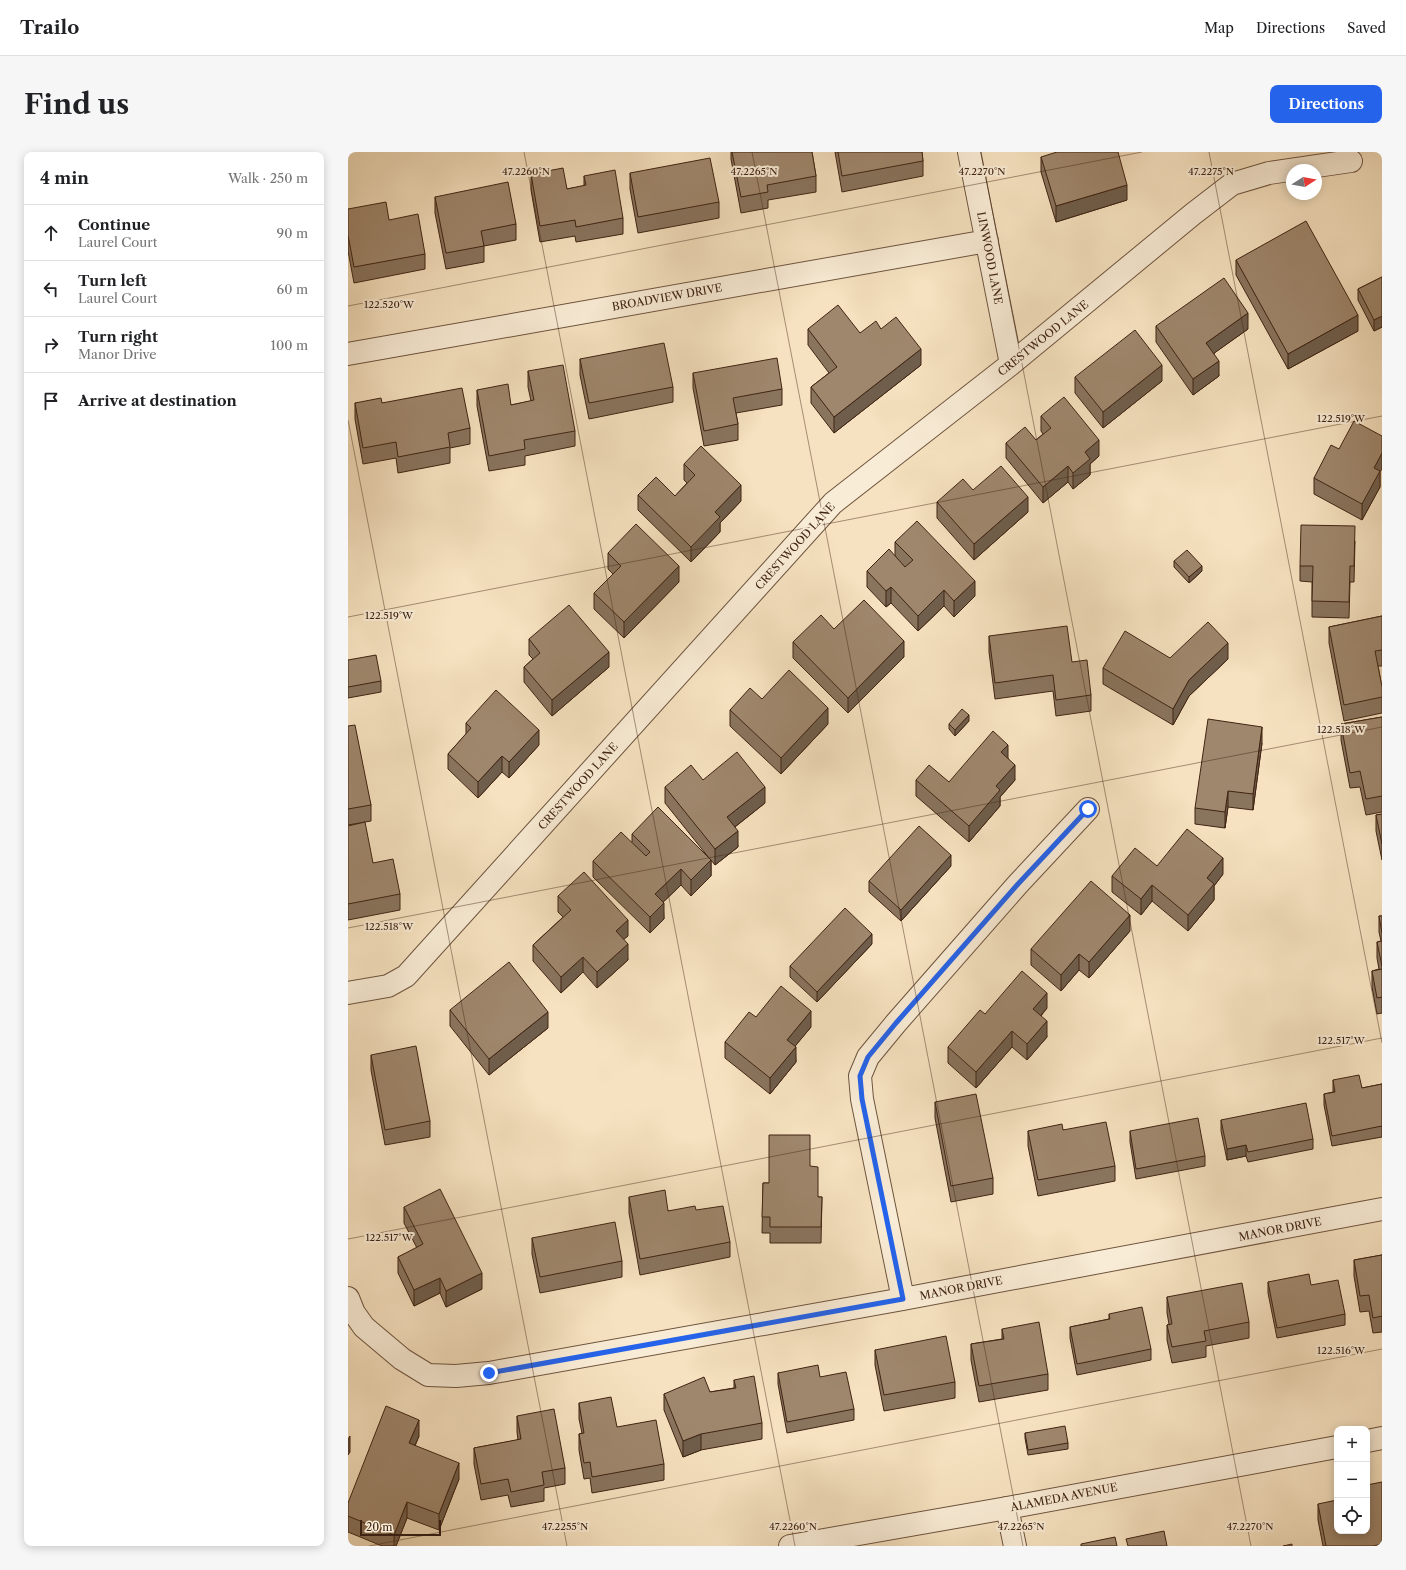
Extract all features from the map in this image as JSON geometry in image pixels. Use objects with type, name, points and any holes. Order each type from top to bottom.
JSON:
[{"type":"street","name":"LINWOOD LANE","points":[[969,152],[1011,364]]},
{"type":"street","name":"CRESTWOOD LANE","points":[[348,993],[388,986],[406,976],[833,503],[1011,364],[1193,214],[1232,184],[1269,173],[1351,161]]},
{"type":"street","name":"BROADVIEW DRIVE","points":[[348,354],[987,241]]},
{"type":"street","points":[[903,1299],[862,1099],[860,1076],[868,1057],[896,1023],[1018,884],[1088,809]]},
{"type":"street","name":"MANOR DRIVE","points":[[348,1298],[354,1313],[364,1327],[402,1359],[428,1375],[456,1376],[489,1373],[903,1299],[1382,1209]]},
{"type":"street","points":[[1370,1440],[1382,1438]]},
{"type":"street","name":"ALAMEDA AVENUE","points":[[790,1546],[1007,1508],[1334,1447]]},
{"type":"street","points":[[1007,1508],[1015,1546]]},
{"type":"building","points":[[732,152],[812,152],[816,176],[767,185],[768,192],[741,197]]},
{"type":"building","points":[[838,152],[922,152],[923,161],[842,176]]},
{"type":"building","points":[[1057,152],[1118,152],[1127,185],[1056,206],[1041,157]]},
{"type":"building","points":[[710,158],[719,202],[638,217],[630,173]]},
{"type":"building","points":[[563,168],[567,189],[586,185],[584,176],[615,170],[623,218],[576,227],[575,220],[540,226],[531,174]]},
{"type":"building","points":[[508,182],[516,224],[481,231],[484,246],[446,253],[435,197]]},
{"type":"building","points":[[386,202],[389,220],[418,214],[425,254],[354,267],[348,235],[348,209]]},
{"type":"building","points":[[1306,221],[1358,315],[1288,354],[1236,260]]},
{"type":"building","points":[[1382,277],[1382,316],[1374,320],[1358,289]]},
{"type":"building","points":[[1224,278],[1248,313],[1206,343],[1219,361],[1193,379],[1156,326]]},
{"type":"building","points":[[838,305],[860,333],[876,321],[881,329],[896,317],[921,349],[834,417],[811,387],[837,367],[808,329]]},
{"type":"building","points":[[1135,330],[1162,365],[1103,412],[1075,377]]},
{"type":"building","points":[[664,343],[673,387],[589,403],[580,359]]},
{"type":"building","points":[[777,358],[782,389],[733,398],[738,424],[704,431],[693,373]]},
{"type":"building","points":[[563,365],[575,431],[524,440],[525,449],[489,456],[477,390],[508,384],[511,405],[534,400],[528,371]]},
{"type":"building","points":[[462,388],[470,428],[448,433],[450,447],[398,457],[396,442],[363,448],[355,403],[381,398],[382,403]]},
{"type":"building","points":[[1064,397],[1099,440],[1085,452],[1090,459],[1073,473],[1068,466],[1043,487],[1006,443],[1025,427],[1036,440],[1051,428],[1041,416]]},
{"type":"building","points":[[1354,421],[1382,436],[1382,453],[1374,468],[1380,471],[1362,504],[1314,478],[1331,445],[1339,449]]},
{"type":"building","points":[[701,446],[741,485],[715,512],[720,517],[691,547],[638,495],[656,477],[675,496],[695,475],[684,464]]},
{"type":"building","points":[[1001,466],[1028,497],[974,544],[937,502],[963,479],[973,490]]},
{"type":"building","points":[[917,521],[975,581],[954,601],[944,590],[918,616],[891,587],[886,591],[867,571],[889,549],[905,567],[913,560],[895,542]]},
{"type":"building","points":[[636,524],[679,566],[624,622],[594,593],[621,566],[608,553]]},
{"type":"building","points":[[1301,525],[1355,526],[1354,566],[1350,566],[1349,602],[1312,601],[1313,566],[1300,566]]},
{"type":"building","points":[[1187,550],[1202,566],[1189,577],[1174,561]]},
{"type":"building","points":[[864,600],[904,641],[848,698],[793,642],[821,615],[834,629]]},
{"type":"building","points":[[569,605],[609,652],[552,700],[524,667],[540,653],[529,639]]},
{"type":"building","points":[[1382,616],[1382,650],[1375,651],[1382,687],[1382,697],[1344,705],[1329,627]]},
{"type":"building","points":[[1208,622],[1228,643],[1189,680],[1173,709],[1103,668],[1125,631],[1170,658]]},
{"type":"building","points":[[1067,626],[1072,662],[1087,660],[1091,695],[1056,700],[1053,675],[995,683],[989,636]]},
{"type":"building","points":[[376,655],[381,681],[348,687],[348,660]]},
{"type":"building","points":[[789,670],[828,708],[781,758],[730,710],[750,688],[762,699]]},
{"type":"building","points":[[496,690],[539,730],[509,762],[502,756],[478,782],[448,754],[471,728],[466,723]]},
{"type":"building","points":[[962,709],[969,715],[955,730],[949,724]]},
{"type":"building","points":[[1382,717],[1382,796],[1366,799],[1360,771],[1350,773],[1341,724]]},
{"type":"building","points":[[1208,719],[1262,727],[1253,794],[1228,791],[1225,812],[1195,808]]},
{"type":"building","points":[[355,725],[371,805],[348,809],[348,726]]},
{"type":"building","points":[[993,731],[1008,745],[1001,752],[1015,765],[996,786],[1000,790],[969,826],[916,780],[929,765],[949,782]]},
{"type":"building","points":[[737,752],[765,787],[727,817],[738,831],[715,849],[665,787],[691,765],[703,780]]},
{"type":"building","points":[[658,807],[711,860],[691,880],[681,869],[655,894],[664,903],[650,917],[593,861],[621,832],[646,856],[650,852],[632,834]]},
{"type":"building","points":[[1382,814],[1382,844],[1376,815]]},
{"type":"building","points":[[365,822],[373,863],[393,859],[400,894],[348,904],[348,826]]},
{"type":"building","points":[[919,826],[951,855],[901,910],[869,881]]},
{"type":"building","points":[[1187,829],[1223,858],[1207,878],[1214,884],[1188,915],[1152,885],[1141,899],[1112,876],[1135,848],[1157,866]]},
{"type":"building","points":[[584,872],[628,920],[616,931],[628,944],[597,972],[583,957],[561,977],[533,945],[571,910],[558,896]]},
{"type":"building","points":[[1091,881],[1130,915],[1089,962],[1079,954],[1061,975],[1031,949]]},
{"type":"building","points":[[845,908],[872,934],[817,992],[790,966]]},
{"type":"building","points":[[1379,916],[1382,916],[1382,933]]},
{"type":"building","points":[[1382,941],[1382,966],[1377,942]]},
{"type":"building","points":[[509,962],[548,1012],[489,1059],[450,1010]]},
{"type":"building","points":[[1382,969],[1382,997],[1377,998],[1372,971]]},
{"type":"building","points":[[1022,971],[1047,993],[1033,1009],[1047,1021],[1027,1044],[1012,1031],[976,1072],[948,1047],[980,1010],[985,1014]]},
{"type":"building","points":[[781,986],[811,1011],[787,1040],[796,1047],[770,1078],[725,1042],[749,1012],[756,1017]]},
{"type":"building","points":[[416,1046],[430,1121],[385,1130],[371,1055]]},
{"type":"building","points":[[1359,1075],[1362,1088],[1382,1084],[1382,1126],[1332,1136],[1324,1094],[1335,1092],[1333,1080]]},
{"type":"building","points":[[976,1094],[993,1178],[951,1186],[935,1102]]},
{"type":"building","points":[[1306,1103],[1313,1139],[1248,1152],[1246,1145],[1227,1149],[1221,1120]]},
{"type":"building","points":[[1198,1118],[1205,1156],[1136,1169],[1130,1131]]},
{"type":"building","points":[[1106,1122],[1115,1166],[1038,1180],[1028,1131],[1062,1124],[1063,1130]]},
{"type":"building","points":[[769,1135],[810,1135],[810,1166],[818,1167],[818,1197],[822,1197],[821,1227],[770,1227],[770,1217],[762,1217],[763,1183],[769,1183]]},
{"type":"building","points":[[440,1189],[482,1273],[446,1291],[440,1278],[414,1290],[398,1257],[423,1244],[404,1207]]},
{"type":"building","points":[[665,1190],[668,1211],[695,1206],[696,1210],[723,1206],[730,1242],[640,1259],[629,1197]]},
{"type":"building","points":[[615,1222],[622,1261],[540,1277],[532,1238]]},
{"type":"building","points":[[1382,1255],[1382,1316],[1373,1318],[1369,1295],[1360,1296],[1354,1260]]},
{"type":"building","points":[[1309,1274],[1311,1285],[1338,1280],[1345,1314],[1277,1328],[1268,1282]]},
{"type":"building","points":[[1242,1283],[1249,1322],[1204,1331],[1206,1341],[1172,1347],[1167,1325],[1172,1324],[1167,1297]]},
{"type":"building","points":[[1142,1307],[1151,1349],[1077,1364],[1070,1327],[1110,1319],[1109,1314]]},
{"type":"building","points":[[1039,1322],[1048,1374],[979,1386],[971,1344],[1004,1339],[1002,1329]]},
{"type":"building","points":[[946,1336],[955,1382],[884,1395],[875,1350]]},
{"type":"building","points":[[818,1365],[820,1377],[846,1372],[854,1409],[787,1422],[778,1373]]},
{"type":"building","points":[[754,1376],[762,1423],[701,1434],[683,1441],[664,1394],[704,1377],[710,1392],[736,1388],[734,1380]]},
{"type":"building","points":[[611,1397],[617,1427],[656,1420],[664,1464],[592,1477],[590,1462],[584,1463],[579,1434],[584,1433],[579,1403]]},
{"type":"building","points":[[386,1406],[419,1420],[409,1443],[459,1463],[439,1514],[407,1502],[394,1535],[348,1516],[348,1503]]},
{"type":"building","points":[[554,1409],[565,1468],[542,1472],[544,1485],[511,1492],[508,1479],[481,1484],[474,1448],[521,1439],[517,1416]]},
{"type":"building","points":[[1065,1426],[1068,1443],[1028,1450],[1025,1433]]},
{"type":"building","points":[[1382,1482],[1382,1544],[1373,1546],[1326,1546],[1318,1504],[1334,1501],[1334,1534],[1370,1534],[1370,1484]]},
{"type":"building","points":[[1164,1531],[1167,1546],[1128,1546],[1126,1539]]},
{"type":"building","points":[[1115,1537],[1117,1546],[1081,1546],[1081,1544]]},
{"type":"route","points":[[489,1373],[903,1299],[862,1099],[860,1076],[868,1057],[896,1023],[1018,884],[1088,809]]}]
